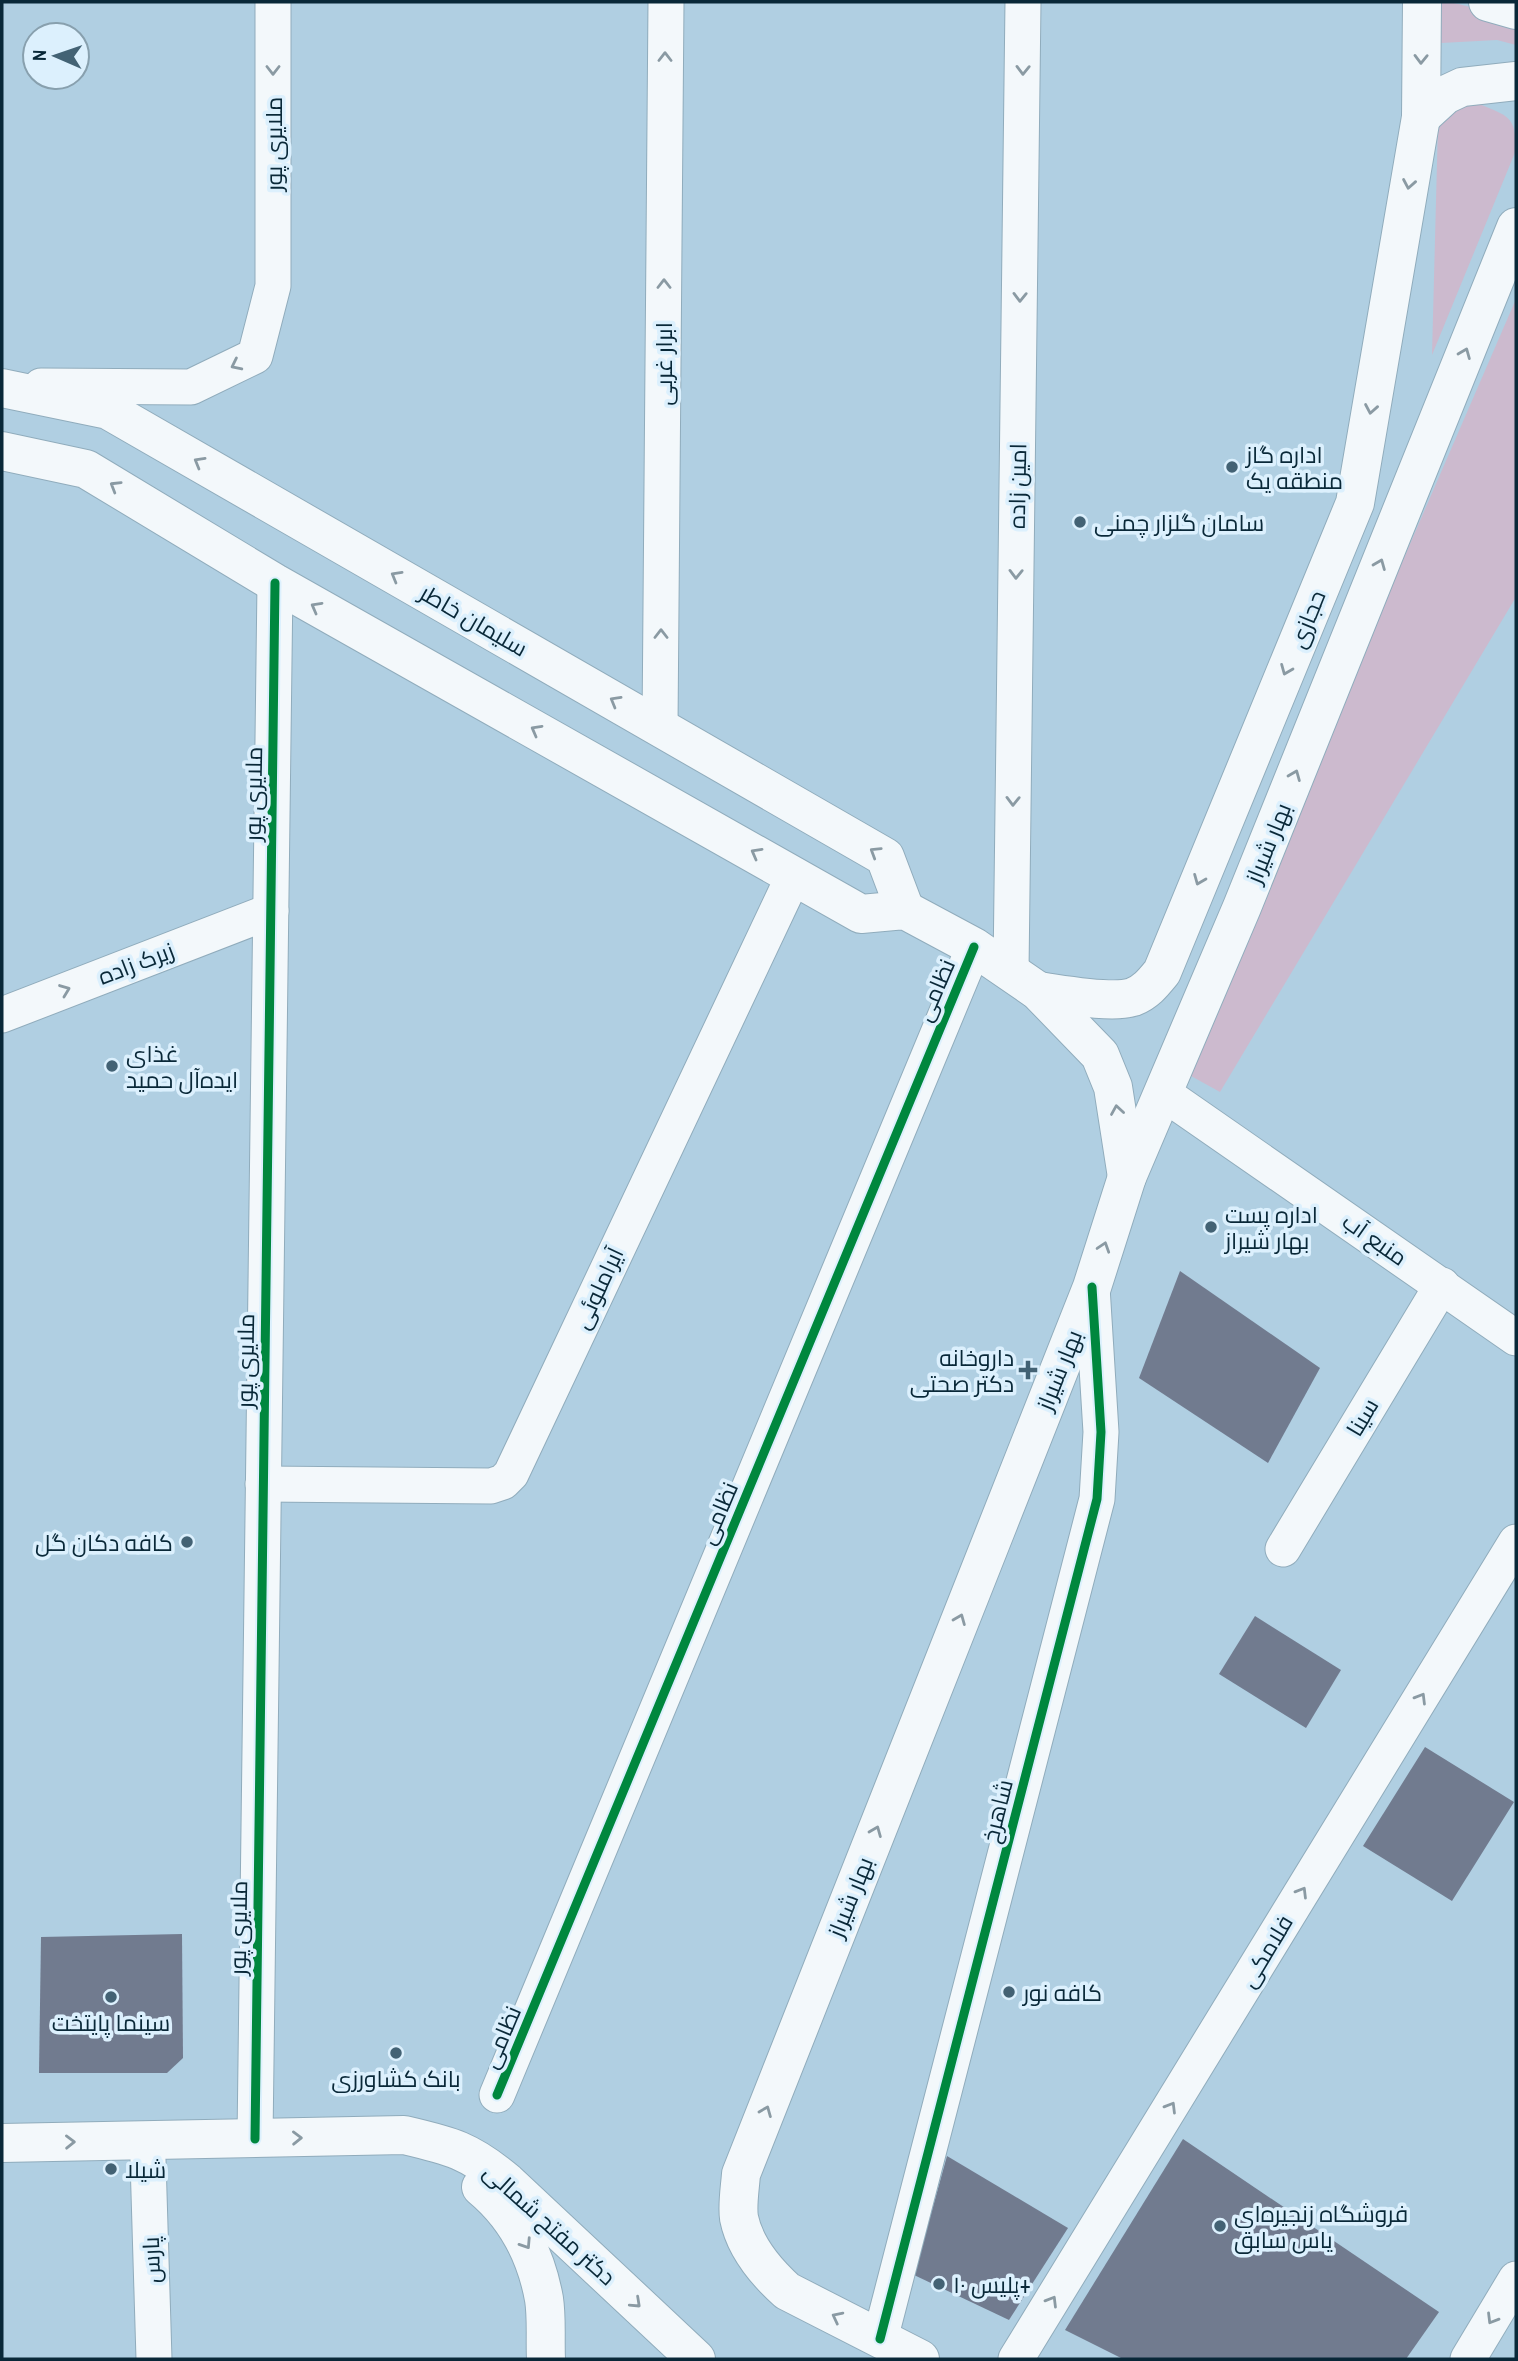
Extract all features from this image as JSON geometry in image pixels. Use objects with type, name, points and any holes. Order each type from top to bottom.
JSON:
[{"type":"main road","name":"حجازی","points":[[1025,981],[1100,999],[1131,998],[1150,988],[1162,972],[1355,503],[1420,117],[1422,2]]},
{"type":"main road","points":[[1488,2],[1516,10]]},
{"type":"main road","points":[[1420,117],[1445,95],[1462,87],[1516,80]]},
{"type":"main road","name":"بهار شیراز","points":[[920,2359],[787,2291],[772,2278],[752,2251],[739,2218],[741,2174],[1091,1287],[1127,1177],[1242,907],[1516,227]]},
{"type":"main road","name":"سلیمان خاطر","points":[[2,387],[108,410],[885,857],[905,910]]},
{"type":"main road","points":[[2,451],[86,469],[275,583],[861,914],[905,910],[974,947],[1025,981],[1100,1055],[1114,1087],[1127,1177]]},
{"type":"main road","points":[[404,2135],[457,2168],[498,2202],[532,2253],[544,2301],[546,2359]]},
{"type":"main road","name":"دکتر مفتح شمالی","points":[[2,2143],[404,2135],[452,2146],[482,2161],[696,2359]]},
{"type":"street","name":"ملایری پور","points":[[2,387],[191,387],[255,356],[273,286],[273,2]]},
{"type":"street","name":"ابرار غربی","points":[[660,727],[666,2]]},
{"type":"street","name":"امین زاده","points":[[1023,2],[1025,981]]},
{"type":"street","name":"ملایری پور","points":[[254,2139],[275,583]]},
{"type":"street","name":"آیراملوئی","points":[[263,1484],[491,1486],[503,1482],[511,1474],[794,875]]},
{"type":"street","name":"زیرک زاده","points":[[2,1015],[271,911]]},
{"type":"street","name":"نظامی","points":[[498,2095],[974,947]]},
{"type":"street","name":"منبع آب","points":[[1163,1093],[1516,1338]]},
{"type":"street","name":"سینا","points":[[1283,1549],[1442,1285]]},
{"type":"street","name":"شاهرخ","points":[[880,2339],[1097,1499],[1101,1432],[1091,1287]]},
{"type":"street","name":"فلامکی","points":[[1016,2359],[1516,1542]]},
{"type":"street","name":"پارس","points":[[148,2160],[154,2359]]},
{"type":"street","points":[[1468,2359],[1516,2280]]},
{"type":"shaded area","points":[[1439,2],[1469,7],[1516,23],[1516,45],[1497,40],[1441,43]]},
{"type":"shaded area","points":[[1479,104],[1508,119],[1514,130],[1516,150],[1432,355],[1438,124],[1452,108]]},
{"type":"shaded area","points":[[1516,299],[1516,597],[1220,1092],[1182,1071]]},
{"type":"building","points":[[1180,1271],[1320,1368],[1268,1463],[1139,1378]]},
{"type":"building","points":[[1255,1616],[1341,1670],[1306,1728],[1219,1674]]},
{"type":"building","points":[[1425,1747],[1514,1802],[1452,1901],[1363,1846]]},
{"type":"building","name":"سینما پایتخت","points":[[182,1934],[183,2058],[167,2073],[39,2073],[41,1937]]},
{"type":"building","name":"فروشگاه زنجیره‌ای یاس سابق","points":[[1183,2139],[1439,2312],[1406,2359],[1123,2359],[1065,2330]]},
{"type":"building","points":[[947,2156],[1068,2228],[1009,2320],[914,2275]]},
{"type":"cycle path","points":[[255,2139],[275,583]]},
{"type":"cycle path","points":[[497,2095],[974,947]]},
{"type":"cycle path","points":[[880,2339],[1097,1499],[1101,1432],[1092,1287]]},
{"type":"place","name":"اداره گاز منطقه یک","points":[[1232,467]]},
{"type":"place","name":"سامان گلزار چمنی","points":[[1080,522]]},
{"type":"place","name":"غذای ایده‌آل حمید","points":[[112,1066]]},
{"type":"place","name":"اداره پست بهار شیراز","points":[[1211,1227]]},
{"type":"place","name":"داروخانه دکتر صحتی","points":[[1028,1370]]},
{"type":"place","name":"کافه دکان گل","points":[[187,1542]]},
{"type":"place","name":"کافه نور","points":[[1009,1992]]},
{"type":"place","name":"سینما پایتخت","points":[[111,1997]]},
{"type":"place","name":"بانک کشاورزی","points":[[396,2053]]},
{"type":"place","name":"شیلا","points":[[111,2169]]},
{"type":"place","name":"فروشگاه زنجیره‌ای یاس سابق","points":[[1220,2226]]},
{"type":"place","name":"پلیس ۱۰+","points":[[939,2284]]}]
